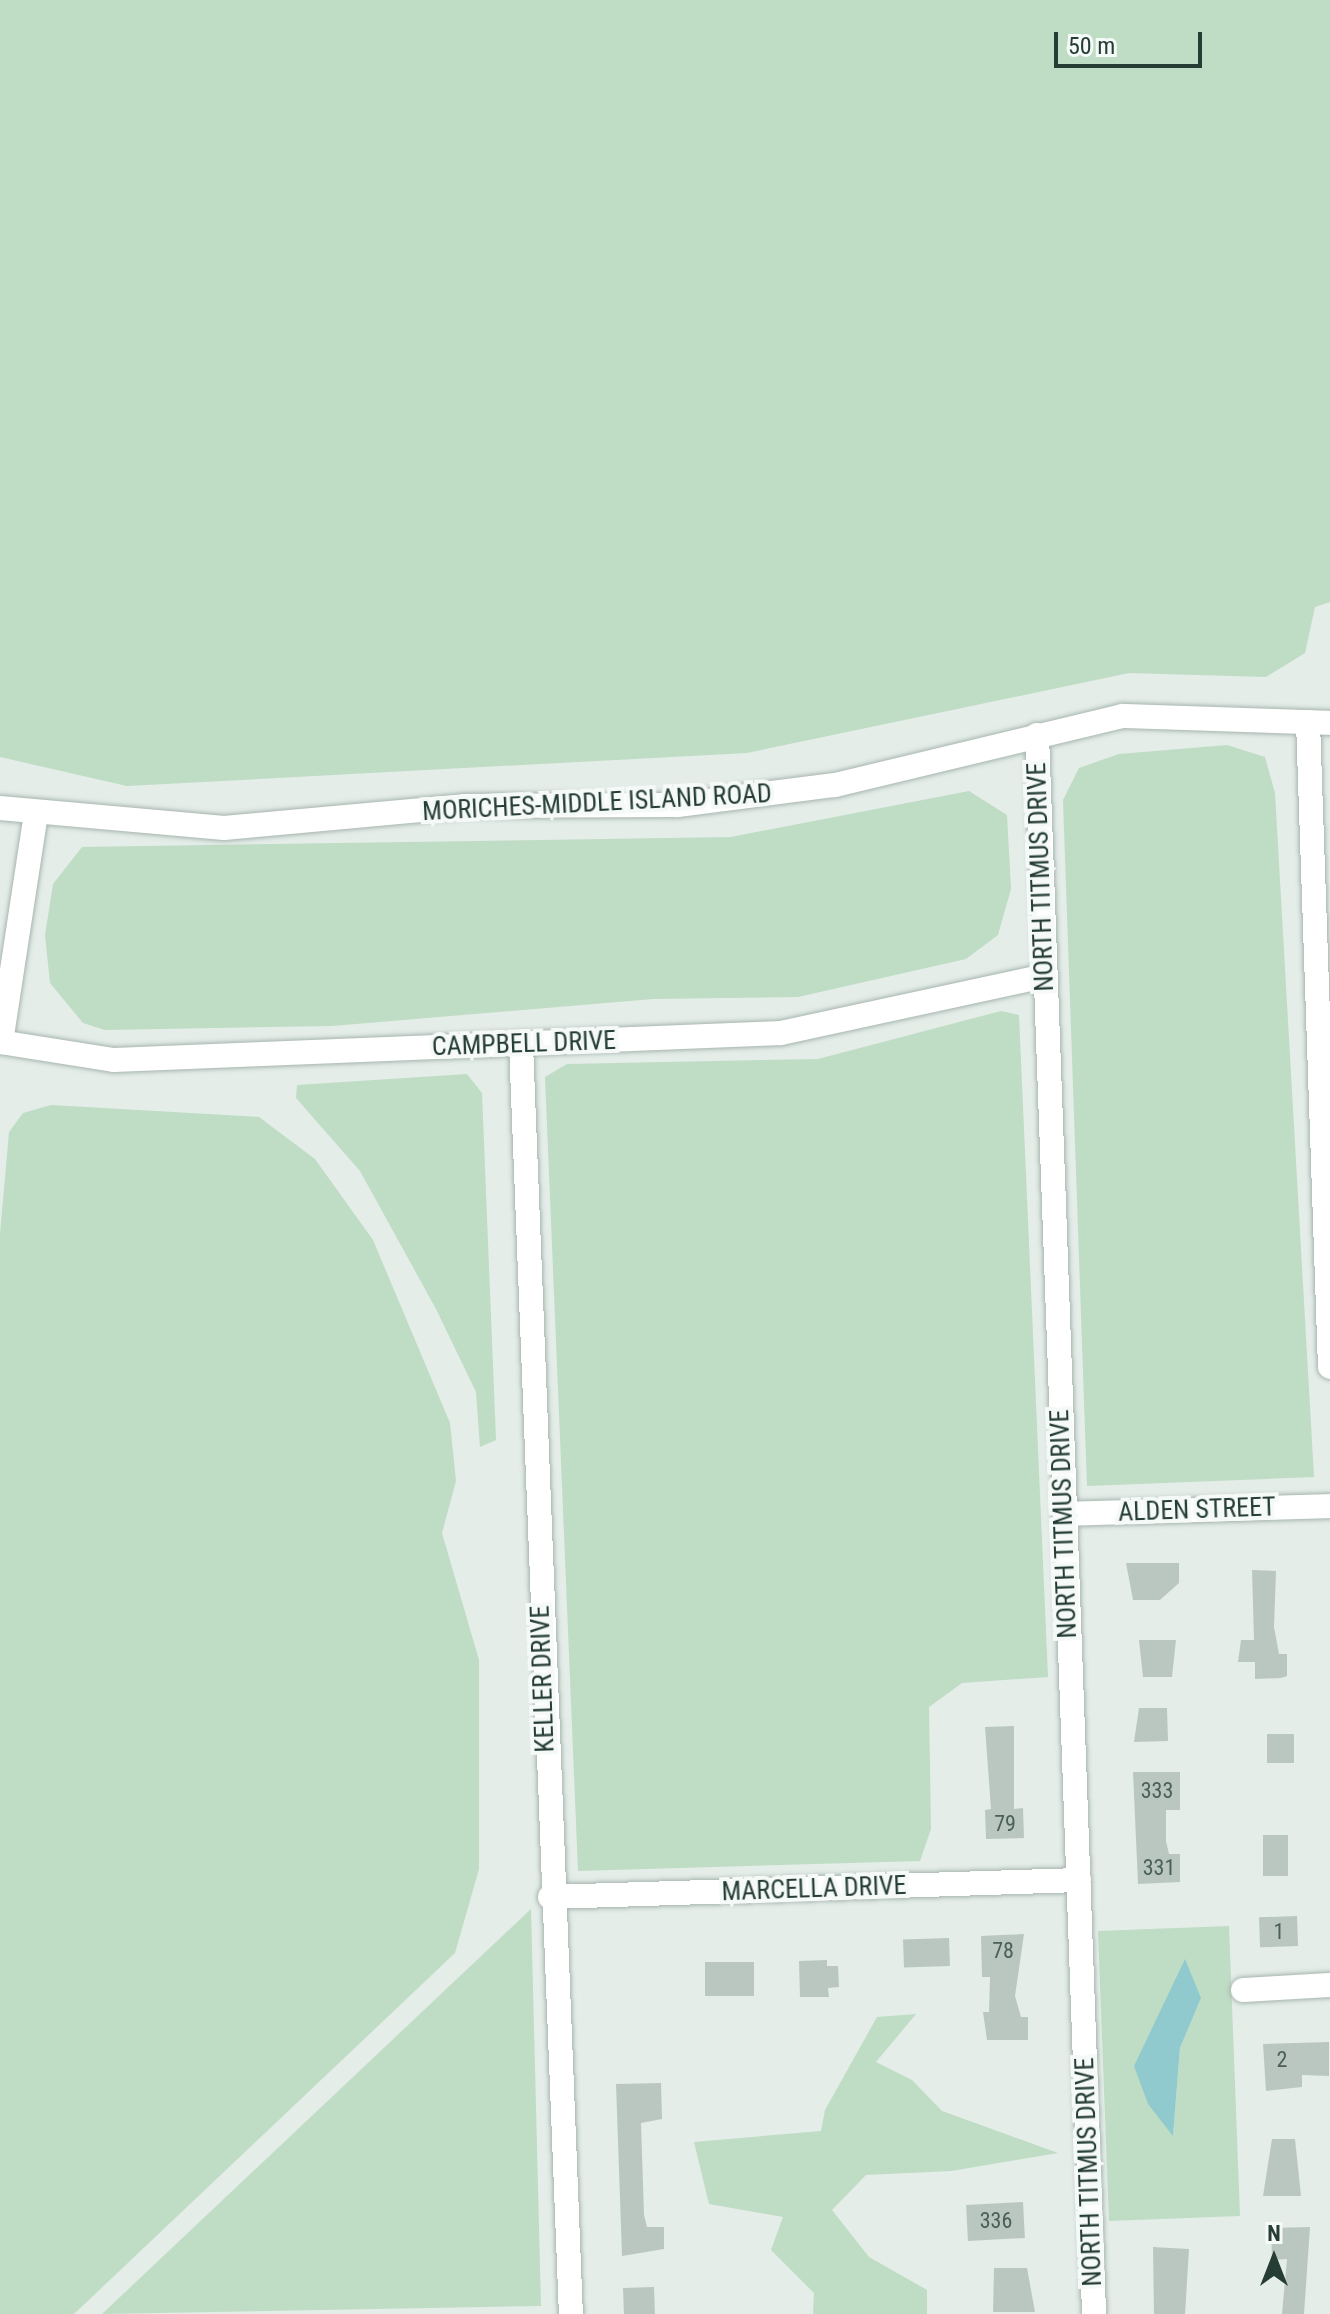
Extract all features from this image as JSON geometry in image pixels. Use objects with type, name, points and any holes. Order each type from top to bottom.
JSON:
[{"type":"street","name":"MORICHES-MIDDLE ISLAND ROAD","points":[[0,808],[224,828],[464,806],[739,800],[835,785],[1122,716],[1319,722]]},
{"type":"street","points":[[1319,722],[1330,1367]]},
{"type":"street","name":"NORTH TITMUS DRIVE","points":[[1037,735],[1094,2314]]},
{"type":"street","points":[[0,1042],[36,812]]},
{"type":"street","name":"CAMPBELL DRIVE","points":[[0,1042],[114,1060],[822,1028],[1044,976]]},
{"type":"street","name":"KELLER DRIVE","points":[[521,1044],[550,1897],[571,2314]]},
{"type":"street","name":"ALDEN STREET","points":[[1065,1514],[1330,1506]]},
{"type":"street","name":"MARCELLA DRIVE","points":[[550,1897],[1079,1880]]},
{"type":"street","points":[[1243,1990],[1330,1985]]},
{"type":"green space","points":[[0,0],[1330,0],[1330,602],[1315,607],[1305,653],[1266,677],[1129,673],[747,753],[127,786],[0,757]]},
{"type":"green space","points":[[1227,745],[1265,757],[1275,793],[1314,1477],[1087,1486],[1063,800],[1079,768],[1119,754]]},
{"type":"green space","points":[[969,791],[1007,815],[1011,889],[998,935],[966,959],[798,997],[653,999],[332,1026],[105,1030],[83,1023],[50,983],[45,935],[53,884],[82,847],[731,837]]},
{"type":"green space","points":[[1001,1011],[1019,1015],[1048,1677],[962,1683],[929,1707],[931,1829],[920,1861],[578,1871],[545,1077],[567,1064],[818,1059]]},
{"type":"green space","points":[[467,1074],[482,1093],[496,1440],[480,1447],[476,1392],[436,1309],[360,1171],[296,1098],[297,1085]]},
{"type":"green space","points":[[51,1105],[259,1117],[315,1159],[373,1240],[450,1423],[456,1481],[442,1533],[479,1660],[479,1869],[455,1953],[74,2314],[0,2314],[0,1234],[9,1132],[23,1113]]},
{"type":"green space","points":[[531,1909],[541,2306],[102,2314]]},
{"type":"green space","points":[[1229,1926],[1240,2216],[1109,2221],[1098,1931]],"holes":[[[1201,1998],[1180,2048],[1173,2135],[1134,2066],[1152,2039]]]},
{"type":"green space","points":[[916,2014],[876,2062],[912,2080],[942,2111],[1058,2153],[951,2171],[866,2175],[832,2210],[869,2257],[927,2290],[927,2314],[813,2314],[814,2293],[771,2250],[783,2217],[709,2204],[694,2142],[821,2131],[825,2110],[877,2017]]},
{"type":"water","points":[[1185,1959],[1201,1998],[1180,2048],[1173,2136],[1148,2104],[1134,2066]]},
{"type":"building","points":[[1126,1563],[1179,1563],[1179,1583],[1160,1600],[1133,1600]]},
{"type":"building","points":[[1252,1570],[1276,1571],[1274,1627],[1279,1654],[1287,1654],[1287,1676],[1281,1678],[1255,1679],[1255,1662],[1238,1662],[1241,1640],[1254,1640]]},
{"type":"building","points":[[1139,1640],[1176,1640],[1172,1677],[1143,1677]]},
{"type":"building","points":[[1139,1708],[1167,1708],[1168,1741],[1134,1742]]},
{"type":"building","points":[[1014,1726],[1014,1809],[1023,1808],[1024,1838],[986,1839],[985,1810],[991,1809],[985,1727]]},
{"type":"building","points":[[1267,1734],[1294,1734],[1294,1763],[1267,1763]]},
{"type":"building","points":[[1133,1772],[1180,1772],[1180,1810],[1166,1810],[1166,1841],[1169,1854],[1180,1854],[1180,1882],[1138,1884]]},
{"type":"building","points":[[1263,1835],[1288,1835],[1288,1876],[1263,1876]]},
{"type":"building","points":[[1297,1916],[1298,1946],[1260,1947],[1259,1917]]},
{"type":"building","points":[[1024,1934],[1015,1996],[1021,2017],[1028,2017],[1028,2040],[987,2040],[983,2012],[989,2012],[990,1977],[982,1977],[981,1936]]},
{"type":"building","points":[[949,1938],[950,1966],[904,1968],[903,1940]]},
{"type":"building","points":[[827,1960],[827,1966],[838,1966],[839,1987],[828,1988],[829,1997],[800,1997],[799,1961]]},
{"type":"building","points":[[705,1962],[754,1962],[754,1996],[705,1996]]},
{"type":"building","points":[[1329,2042],[1329,2076],[1302,2075],[1302,2087],[1266,2091],[1263,2044]]},
{"type":"building","points":[[661,2083],[662,2119],[641,2123],[644,2215],[647,2227],[664,2227],[664,2249],[622,2256],[616,2084]]},
{"type":"building","points":[[1272,2139],[1295,2139],[1301,2196],[1263,2196]]},
{"type":"building","points":[[1023,2202],[1025,2238],[968,2241],[966,2205]]},
{"type":"building","points":[[1310,2227],[1304,2314],[1282,2314],[1287,2259],[1272,2260],[1271,2228]]},
{"type":"building","points":[[1153,2247],[1189,2249],[1185,2314],[1154,2314]]},
{"type":"building","points":[[994,2268],[1027,2268],[1035,2312],[993,2312]]},
{"type":"building","points":[[654,2287],[655,2314],[624,2314],[623,2288]]}]
